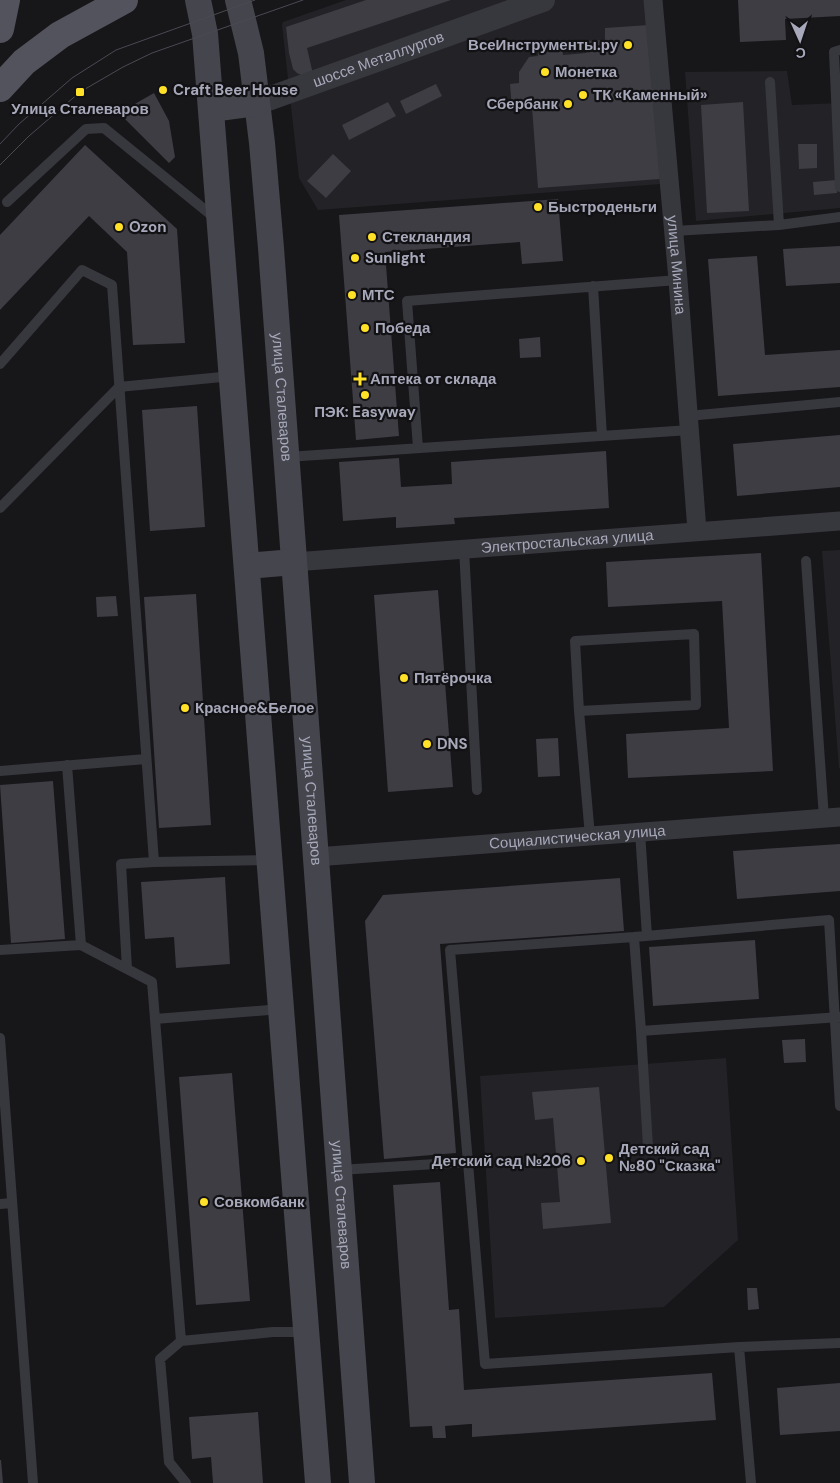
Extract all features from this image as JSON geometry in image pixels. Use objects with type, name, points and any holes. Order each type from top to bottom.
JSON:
[{"type":"main road","points":[[0,29],[6,0]]},
{"type":"main road","points":[[0,88],[24,62],[60,35],[124,0]]},
{"type":"main road","points":[[198,0],[205,34],[318,1483]]},
{"type":"main road","name":"улица Сталеваров","points":[[238,0],[251,53],[262,143],[287,457],[362,1483]]},
{"type":"main road","name":"шоссе Металлургов","points":[[211,109],[257,104]]},
{"type":"main road","points":[[246,566],[294,562]]},
{"type":"street","name":"шоссе Металлургов","points":[[257,104],[543,0]]},
{"type":"street","name":"улица Минина","points":[[654,0],[697,531]]},
{"type":"street","name":"Электростальская улица","points":[[294,562],[840,520]]},
{"type":"street","name":"Социалистическая улица","points":[[316,857],[832,818]]},
{"type":"lane","points":[[840,50],[834,52],[840,187]]},
{"type":"lane","points":[[770,82],[779,225]]},
{"type":"lane","points":[[7,202],[86,130],[104,128],[220,222]]},
{"type":"lane","points":[[674,231],[779,225],[840,216]]},
{"type":"lane","points":[[0,364],[82,270],[112,285],[154,862]]},
{"type":"lane","points":[[418,448],[407,301],[678,280]]},
{"type":"lane","points":[[593,286],[602,436]]},
{"type":"lane","points":[[0,508],[119,387],[232,376]]},
{"type":"lane","points":[[287,457],[602,436],[840,402]]},
{"type":"lane","points":[[464,549],[477,790]]},
{"type":"lane","points":[[806,560],[832,818]]},
{"type":"lane","points":[[579,711],[696,705],[694,634],[575,640],[579,711],[590,836]]},
{"type":"lane","points":[[0,771],[146,759]]},
{"type":"lane","points":[[68,765],[81,945]]},
{"type":"lane","points":[[640,832],[647,936]]},
{"type":"lane","points":[[127,969],[121,864],[270,860]]},
{"type":"lane","points":[[840,1106],[837,1017],[829,920],[647,936],[450,950],[485,1364],[739,1347],[840,1343]]},
{"type":"lane","points":[[634,937],[648,1146]]},
{"type":"lane","points":[[0,950],[81,945],[152,982],[181,1341]]},
{"type":"lane","points":[[155,1019],[281,1009]]},
{"type":"lane","points":[[641,1031],[837,1017]]},
{"type":"lane","points":[[0,1038],[33,1483]]},
{"type":"lane","points":[[339,1170],[468,1162]]},
{"type":"lane","points":[[0,1204],[12,1204]]},
{"type":"lane","points":[[186,1483],[169,1462],[160,1359],[181,1341],[273,1332],[306,1332]]},
{"type":"lane","points":[[739,1347],[752,1483]]},
{"type":"shaded area","points":[[346,0],[646,0],[661,184],[318,210],[299,178],[282,25],[283,22]]},
{"type":"shaded area","points":[[787,71],[792,105],[840,103],[840,208],[696,221],[685,72]]},
{"type":"shaded area","points":[[840,550],[840,768],[839,768],[822,551]]},
{"type":"shaded area","name":"Детский сад №80 \"Сказка\"","points":[[726,1058],[738,1240],[664,1307],[495,1318],[480,1076]]},
{"type":"building","points":[[366,0],[451,0],[307,48],[313,74],[303,76],[293,69],[286,27]]},
{"type":"building","points":[[738,0],[840,0],[840,16],[785,19],[786,40],[740,42]]},
{"type":"building","name":"ТК «Каменный»","points":[[649,25],[660,179],[538,188],[532,107],[512,109],[510,84],[519,83],[519,72],[529,57],[538,56],[538,45],[562,44],[563,55],[586,53],[585,41],[605,40],[605,28]]},
{"type":"building","points":[[436,84],[442,96],[406,114],[400,101]]},
{"type":"building","points":[[154,93],[169,121],[175,157],[169,163],[119,113]]},
{"type":"building","points":[[388,102],[396,116],[349,140],[342,125]]},
{"type":"building","points":[[743,102],[749,211],[707,213],[701,105]]},
{"type":"building","points":[[798,144],[817,144],[817,168],[799,169]]},
{"type":"building","points":[[85,145],[177,229],[185,343],[133,345],[127,252],[89,216],[0,310],[0,235]]},
{"type":"building","points":[[333,154],[351,171],[326,198],[307,181]]},
{"type":"building","points":[[836,180],[837,193],[814,195],[813,182]]},
{"type":"building","points":[[558,199],[563,261],[522,264],[520,242],[385,252],[399,436],[356,440],[339,215]]},
{"type":"building","points":[[840,246],[840,283],[786,286],[783,249]]},
{"type":"building","points":[[757,256],[765,355],[840,350],[840,387],[718,396],[708,259]]},
{"type":"building","points":[[540,337],[541,357],[520,358],[519,339]]},
{"type":"building","points":[[197,406],[205,527],[150,531],[142,410]]},
{"type":"building","points":[[840,435],[840,487],[737,496],[733,444]]},
{"type":"building","points":[[606,451],[609,508],[454,518],[455,524],[396,528],[396,517],[343,521],[339,462],[399,458],[401,487],[452,484],[451,462]]},
{"type":"building","points":[[761,553],[773,771],[628,778],[626,734],[729,728],[722,601],[608,607],[606,562]]},
{"type":"building","points":[[438,590],[453,787],[388,792],[374,595]]},
{"type":"building","points":[[196,594],[211,825],[159,828],[144,597]]},
{"type":"building","points":[[116,596],[118,616],[97,617],[96,597]]},
{"type":"building","points":[[558,738],[560,776],[538,777],[536,739]]},
{"type":"building","points":[[53,781],[65,939],[11,943],[0,785]]},
{"type":"building","points":[[840,844],[840,891],[737,899],[733,851]]},
{"type":"building","points":[[225,877],[230,964],[176,968],[174,937],[145,939],[141,882]]},
{"type":"building","points":[[620,878],[624,931],[440,944],[456,1153],[384,1159],[365,921],[383,895]]},
{"type":"building","points":[[755,940],[759,999],[653,1006],[649,947]]},
{"type":"building","points":[[805,1039],[806,1062],[784,1063],[782,1040]]},
{"type":"building","points":[[232,1073],[250,1301],[196,1305],[179,1077]]},
{"type":"building","name":"Детский сад №206","points":[[599,1087],[611,1223],[543,1229],[541,1203],[560,1202],[553,1118],[535,1120],[532,1092]]},
{"type":"building","points":[[440,1182],[449,1310],[459,1309],[464,1390],[712,1373],[716,1420],[472,1437],[472,1424],[470,1424],[445,1426],[446,1438],[433,1438],[432,1426],[410,1427],[393,1185]]},
{"type":"building","points":[[747,1288],[757,1288],[759,1309],[748,1310]]},
{"type":"building","points":[[840,1383],[840,1431],[780,1435],[777,1388]]},
{"type":"building","points":[[258,1412],[263,1483],[213,1483],[211,1457],[192,1459],[189,1417]]},
{"type":"building","points":[[1,1460],[3,1483],[0,1483]]},
{"type":"tram line","points":[[0,144],[19,124],[72,78],[116,50],[255,0]]},
{"type":"tram line","points":[[0,165],[29,136],[80,92],[123,67],[152,53],[303,0]]},
{"type":"place","name":"ВсеИнструменты.ру","points":[[628,45]]},
{"type":"place","name":"Монетка","points":[[545,72]]},
{"type":"place","name":"Craft Beer House","points":[[163,90]]},
{"type":"place","name":"Улица Сталеваров","points":[[80,92]]},
{"type":"place","name":"ТК «Каменный»","points":[[583,95]]},
{"type":"place","name":"Сбербанк","points":[[568,104]]},
{"type":"place","name":"Быстроденьги","points":[[538,207]]},
{"type":"place","name":"Ozon","points":[[119,227]]},
{"type":"place","name":"Стекландия","points":[[372,237]]},
{"type":"place","name":"Sunlight","points":[[355,258]]},
{"type":"place","name":"МТС","points":[[352,295]]},
{"type":"place","name":"Победа","points":[[365,328]]},
{"type":"place","name":"Аптека от склада","points":[[360,379]]},
{"type":"place","name":"ПЭК: Easyway","points":[[365,395]]},
{"type":"place","name":"Пятёрочка","points":[[404,678]]},
{"type":"place","name":"Красное&Белое","points":[[185,708]]},
{"type":"place","name":"DNS","points":[[427,744]]},
{"type":"place","name":"Детский сад №80 \"Сказка\"","points":[[609,1158]]},
{"type":"place","name":"Детский сад №206","points":[[581,1161]]},
{"type":"place","name":"Совкомбанк","points":[[204,1202]]}]
